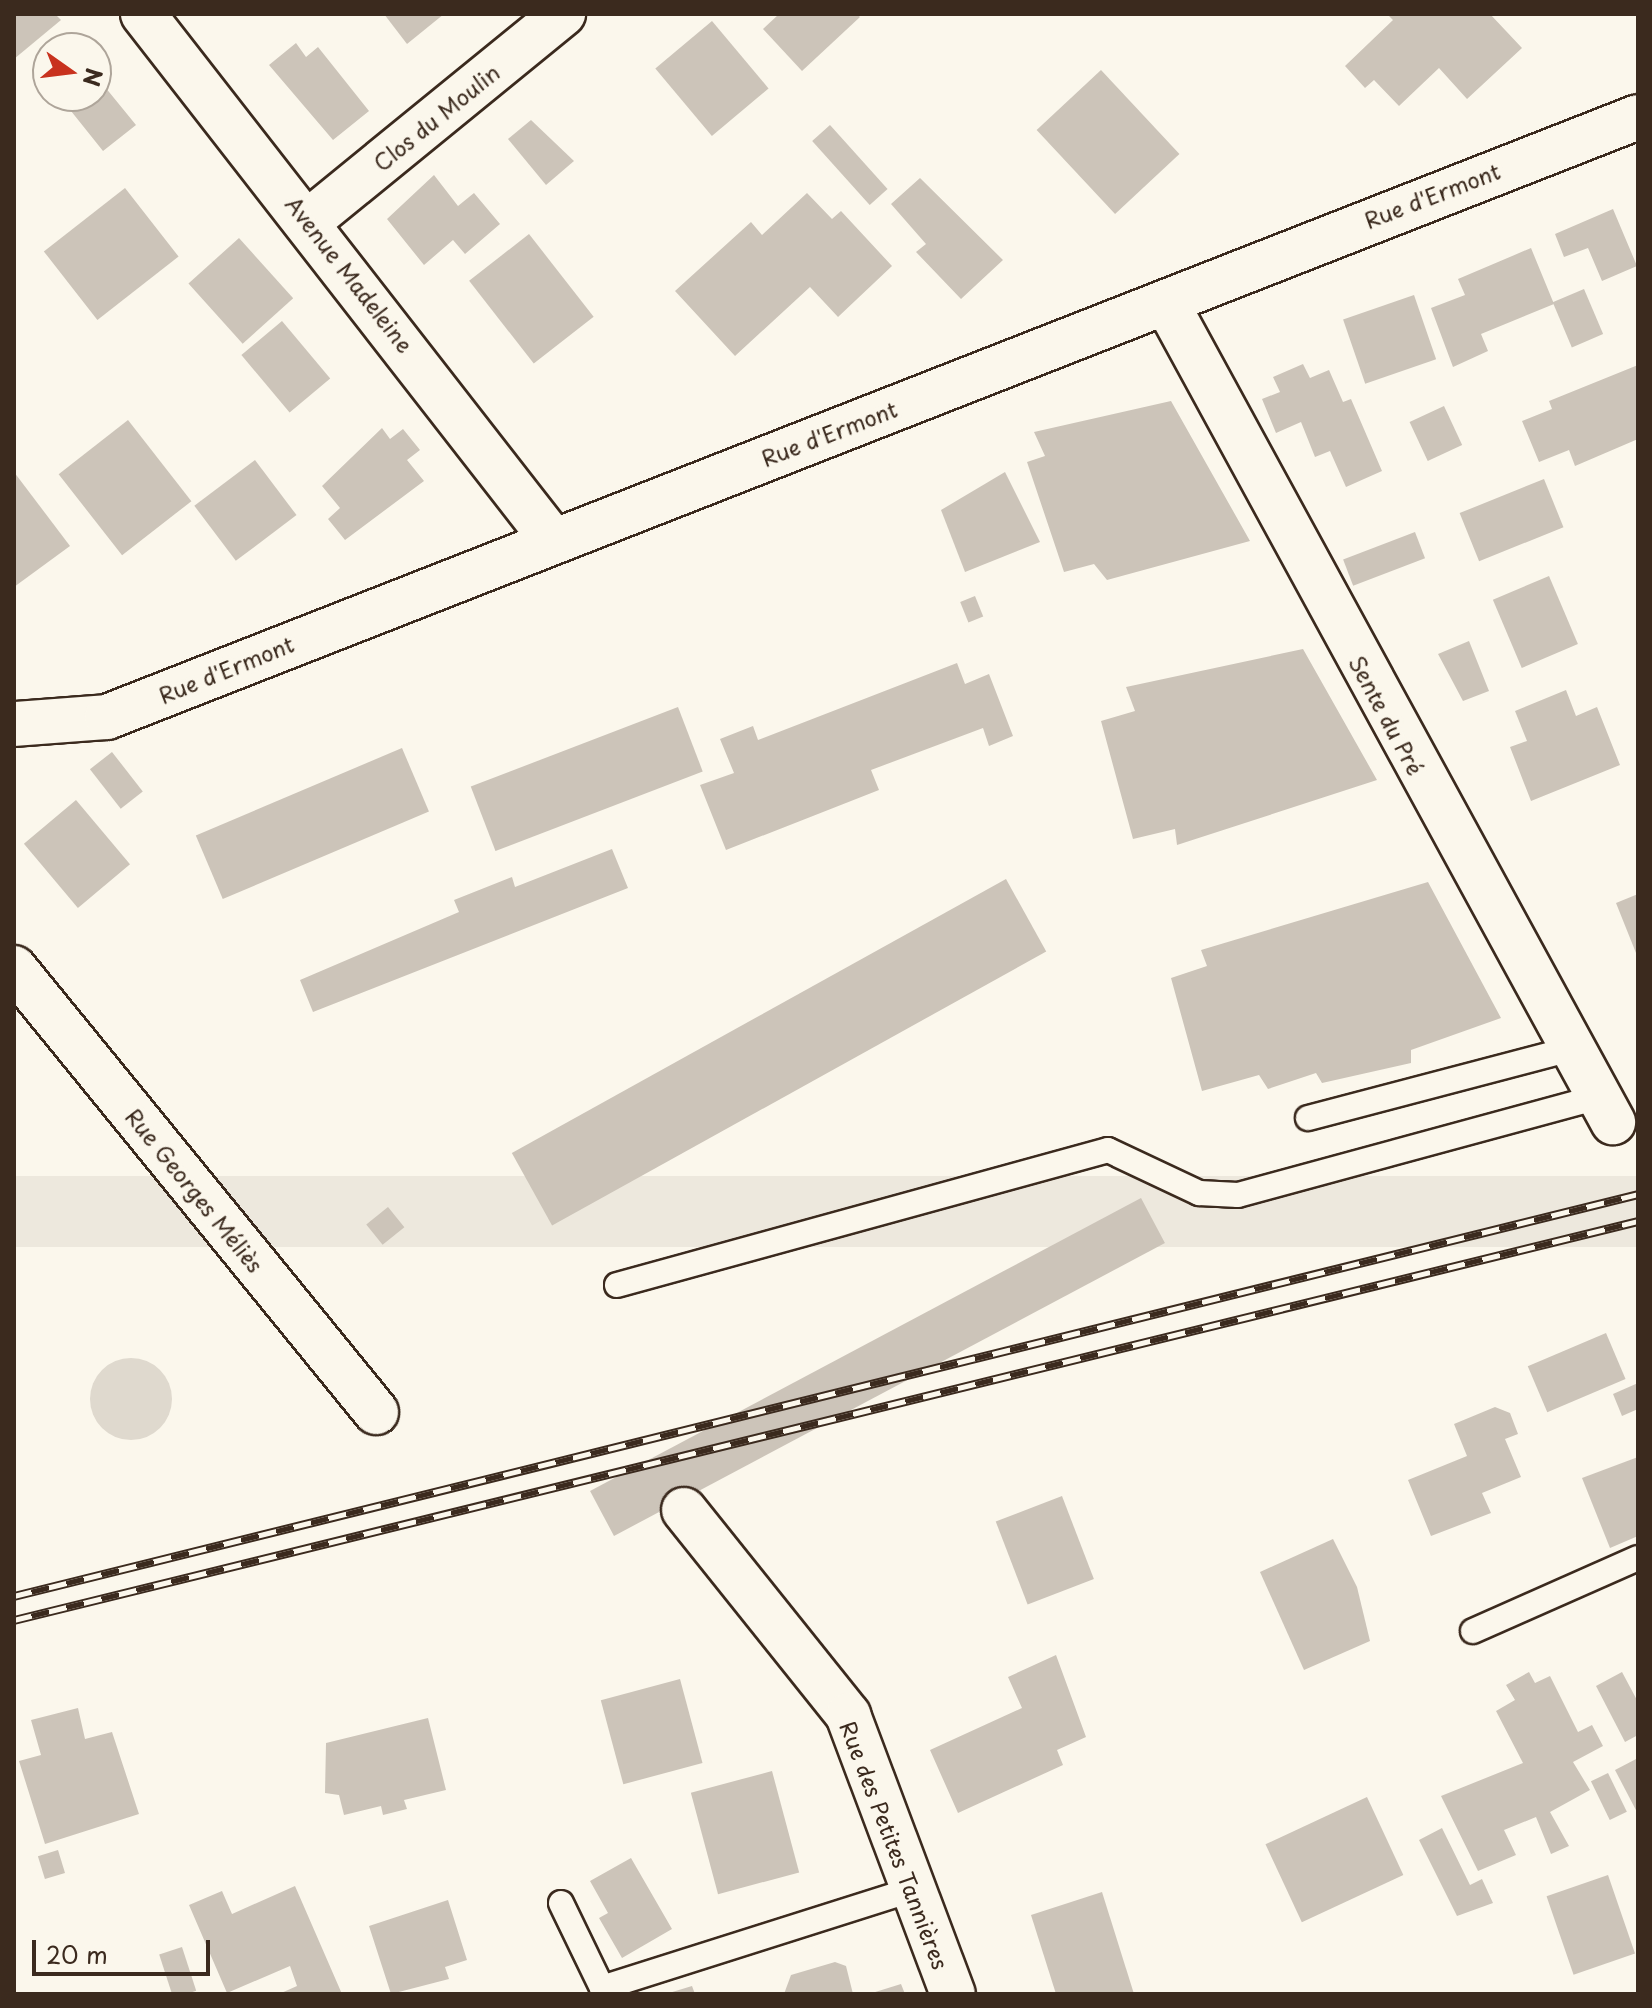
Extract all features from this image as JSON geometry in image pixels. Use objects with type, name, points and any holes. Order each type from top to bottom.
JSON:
[{"type":"street","name":"Avenue Madeleine","points":[[143,14],[309,221],[551,538]]},
{"type":"street","name":"Clos du Moulin","points":[[309,221],[563,14]]},
{"type":"street","name":"Rue d'Ermont","points":[[14,724],[107,717],[551,538],[1167,304],[1638,117]]},
{"type":"street","name":"Sente du Pré","points":[[1167,304],[1608,1109]]},
{"type":"street","name":"Rue Georges Méliès","points":[[14,968],[376,1412]]},
{"type":"street","name":"Rue des Petites Tannières","points":[[684,1510],[848,1715],[953,1994]]},
{"type":"lane","points":[[1308,1118],[1574,1048]]},
{"type":"lane","points":[[617,1285],[1108,1150],[1199,1193],[1238,1195],[1608,1109]]},
{"type":"lane","points":[[1473,1631],[1638,1558]]},
{"type":"lane","points":[[561,1903],[602,1988],[915,1889]]},
{"type":"shaded area","points":[[14,1176],[1638,1176],[1638,1247],[14,1247]]},
{"type":"shaded area","points":[[131,1358],[147,1361],[160,1370],[169,1383],[172,1399],[169,1415],[160,1428],[147,1437],[131,1440],[115,1437],[102,1428],[93,1415],[90,1399],[93,1383],[102,1370],[115,1361]]},
{"type":"building","points":[[14,14],[55,14],[61,20],[47,32],[32,32],[32,44],[14,59]]},
{"type":"building","points":[[384,14],[444,14],[407,44]]},
{"type":"building","points":[[779,14],[857,14],[860,17],[802,71],[763,29]]},
{"type":"building","points":[[1387,14],[1490,14],[1522,48],[1467,99],[1439,68],[1399,106],[1374,80],[1365,88],[1345,66],[1393,20]]},
{"type":"building","points":[[712,21],[769,88],[712,136],[655,69]]},
{"type":"building","points":[[296,43],[306,57],[318,47],[369,111],[333,140],[269,65]]},
{"type":"building","points":[[1101,70],[1179,154],[1115,214],[1037,130]]},
{"type":"building","points":[[112,96],[136,125],[103,151],[72,112],[112,112]]},
{"type":"building","points":[[531,120],[574,161],[546,185],[508,139]]},
{"type":"building","points":[[830,125],[888,189],[870,205],[812,141]]},
{"type":"building","points":[[434,175],[458,206],[474,193],[500,224],[465,254],[453,240],[424,265],[387,219]]},
{"type":"building","points":[[920,178],[1003,260],[961,299],[916,252],[926,244],[891,204]]},
{"type":"building","points":[[125,188],[179,257],[97,320],[44,251]]},
{"type":"building","points":[[807,193],[832,219],[841,211],[892,266],[838,317],[810,287],[735,356],[675,291],[751,222],[762,235]]},
{"type":"building","points":[[1613,209],[1637,266],[1602,281],[1588,248],[1564,257],[1555,234]]},
{"type":"building","points":[[529,234],[594,317],[534,364],[469,281]]},
{"type":"building","points":[[239,238],[293,298],[243,344],[188,284]]},
{"type":"building","points":[[1531,248],[1554,304],[1481,334],[1488,351],[1453,367],[1431,308],[1465,295],[1458,279]]},
{"type":"building","points":[[1584,289],[1603,334],[1572,347],[1553,302]]},
{"type":"building","points":[[1414,295],[1436,359],[1365,384],[1343,319]]},
{"type":"building","points":[[282,321],[330,378],[290,413],[241,355]]},
{"type":"building","points":[[1303,364],[1310,378],[1329,370],[1343,402],[1351,399],[1382,471],[1346,487],[1330,451],[1315,457],[1301,422],[1276,433],[1262,399],[1280,392],[1273,377]]},
{"type":"building","points":[[1638,365],[1638,439],[1575,466],[1569,450],[1539,462],[1522,421],[1552,409],[1549,401]]},
{"type":"building","points":[[1171,401],[1250,541],[1107,580],[1094,564],[1064,572],[1027,462],[1045,456],[1034,432]]},
{"type":"building","points":[[1444,406],[1462,445],[1428,461],[1410,422]]},
{"type":"building","points":[[128,420],[191,501],[122,555],[59,474]]},
{"type":"building","points":[[382,428],[390,439],[403,429],[420,450],[407,460],[424,481],[345,540],[328,519],[340,508],[322,486]]},
{"type":"building","points":[[255,460],[297,515],[236,561],[194,506]]},
{"type":"building","points":[[14,472],[70,546],[14,587]]},
{"type":"building","points":[[1005,472],[1040,542],[965,572],[941,510]]},
{"type":"building","points":[[1544,479],[1563,527],[1479,561],[1460,513]]},
{"type":"building","points":[[1415,532],[1425,558],[1353,586],[1343,560]]},
{"type":"building","points":[[1549,576],[1578,644],[1522,668],[1493,600]]},
{"type":"building","points":[[975,596],[983,616],[968,622],[960,602]]},
{"type":"building","points":[[1469,641],[1489,691],[1463,701],[1438,654]]},
{"type":"building","points":[[1303,649],[1377,780],[1177,845],[1175,829],[1133,839],[1101,721],[1135,711],[1126,687]]},
{"type":"building","points":[[957,663],[965,684],[989,674],[1013,736],[989,746],[983,728],[871,770],[879,790],[726,850],[700,785],[734,773],[720,739],[753,726],[758,740]]},
{"type":"building","points":[[1566,690],[1576,716],[1597,707],[1620,765],[1531,801],[1510,747],[1527,741],[1515,711]]},
{"type":"building","points":[[678,707],[703,771],[495,851],[471,787]]},
{"type":"building","points":[[402,748],[429,812],[223,899],[196,836]]},
{"type":"building","points":[[112,752],[143,791],[121,809],[90,769]]},
{"type":"building","points":[[76,800],[130,864],[78,908],[24,844]]},
{"type":"building","points":[[612,849],[628,888],[313,1012],[300,980],[459,912],[454,900],[512,877],[515,887]]},
{"type":"building","points":[[1006,879],[1046,952],[552,1226],[512,1153]]},
{"type":"building","points":[[1428,882],[1501,1018],[1411,1050],[1411,1063],[1322,1083],[1316,1073],[1268,1089],[1259,1075],[1202,1091],[1171,978],[1207,966],[1201,950]]},
{"type":"building","points":[[1638,894],[1638,958],[1616,903]]},
{"type":"building","points":[[1141,1198],[1165,1243],[614,1536],[590,1491]]},
{"type":"building","points":[[388,1207],[404,1227],[383,1245],[366,1225]]},
{"type":"building","points":[[1606,1333],[1626,1379],[1547,1412],[1528,1366]]},
{"type":"building","points":[[1638,1383],[1638,1409],[1622,1416],[1613,1394]]},
{"type":"building","points":[[1495,1407],[1510,1413],[1518,1434],[1505,1439],[1521,1477],[1482,1493],[1491,1513],[1431,1536],[1408,1480],[1467,1456],[1454,1424]]},
{"type":"building","points":[[1638,1457],[1638,1536],[1610,1548],[1582,1478]]},
{"type":"building","points":[[1062,1496],[1094,1579],[1028,1605],[996,1521]]},
{"type":"building","points":[[1333,1539],[1357,1587],[1370,1641],[1304,1670],[1260,1572]]},
{"type":"building","points":[[1056,1655],[1086,1737],[1057,1750],[1063,1765],[958,1813],[930,1750],[1022,1708],[1008,1677]]},
{"type":"building","points":[[1529,1672],[1535,1683],[1550,1676],[1578,1732],[1592,1725],[1603,1746],[1573,1762],[1590,1790],[1550,1812],[1569,1846],[1551,1854],[1536,1817],[1504,1830],[1516,1855],[1478,1871],[1441,1796],[1523,1763],[1496,1711],[1515,1700],[1506,1685]]},
{"type":"building","points":[[1622,1672],[1638,1702],[1638,1735],[1625,1742],[1596,1686]]},
{"type":"building","points":[[680,1679],[703,1763],[623,1784],[601,1700]]},
{"type":"building","points":[[78,1708],[85,1739],[112,1732],[139,1814],[45,1844],[19,1761],[41,1755],[31,1720]]},
{"type":"building","points":[[428,1718],[446,1790],[404,1800],[407,1809],[383,1815],[381,1806],[344,1815],[339,1795],[325,1793],[326,1743]]},
{"type":"building","points":[[1638,1758],[1638,1814],[1615,1770]]},
{"type":"building","points":[[772,1771],[799,1872],[718,1894],[691,1793]]},
{"type":"building","points":[[1608,1773],[1627,1812],[1610,1820],[1591,1781]]},
{"type":"building","points":[[1367,1797],[1403,1875],[1302,1922],[1265,1844]]},
{"type":"building","points":[[1442,1828],[1470,1885],[1482,1879],[1493,1903],[1457,1916],[1419,1840]]},
{"type":"building","points":[[58,1850],[65,1873],[45,1879],[38,1856]]},
{"type":"building","points":[[631,1858],[672,1929],[622,1958],[599,1918],[608,1913],[590,1881]]},
{"type":"building","points":[[1608,1875],[1635,1953],[1574,1975],[1547,1896]]},
{"type":"building","points":[[295,1886],[342,1994],[279,1994],[297,1986],[290,1966],[227,1993],[189,1905],[222,1891],[232,1914]]},
{"type":"building","points":[[1102,1892],[1134,1994],[1056,1994],[1031,1915]]},
{"type":"building","points":[[448,1900],[467,1960],[445,1967],[449,1979],[391,1994],[369,1926]]},
{"type":"building","points":[[182,1947],[196,1991],[172,1994],[159,1954]]},
{"type":"building","points":[[835,1962],[846,1966],[853,1994],[784,1994],[791,1975]]},
{"type":"building","points":[[901,1984],[905,1994],[872,1994],[872,1993]]},
{"type":"building","points":[[692,1986],[695,1994],[669,1993]]},
{"type":"railway","points":[[14,1596],[1638,1194]]},
{"type":"railway","points":[[14,1620],[1638,1221]]}]
